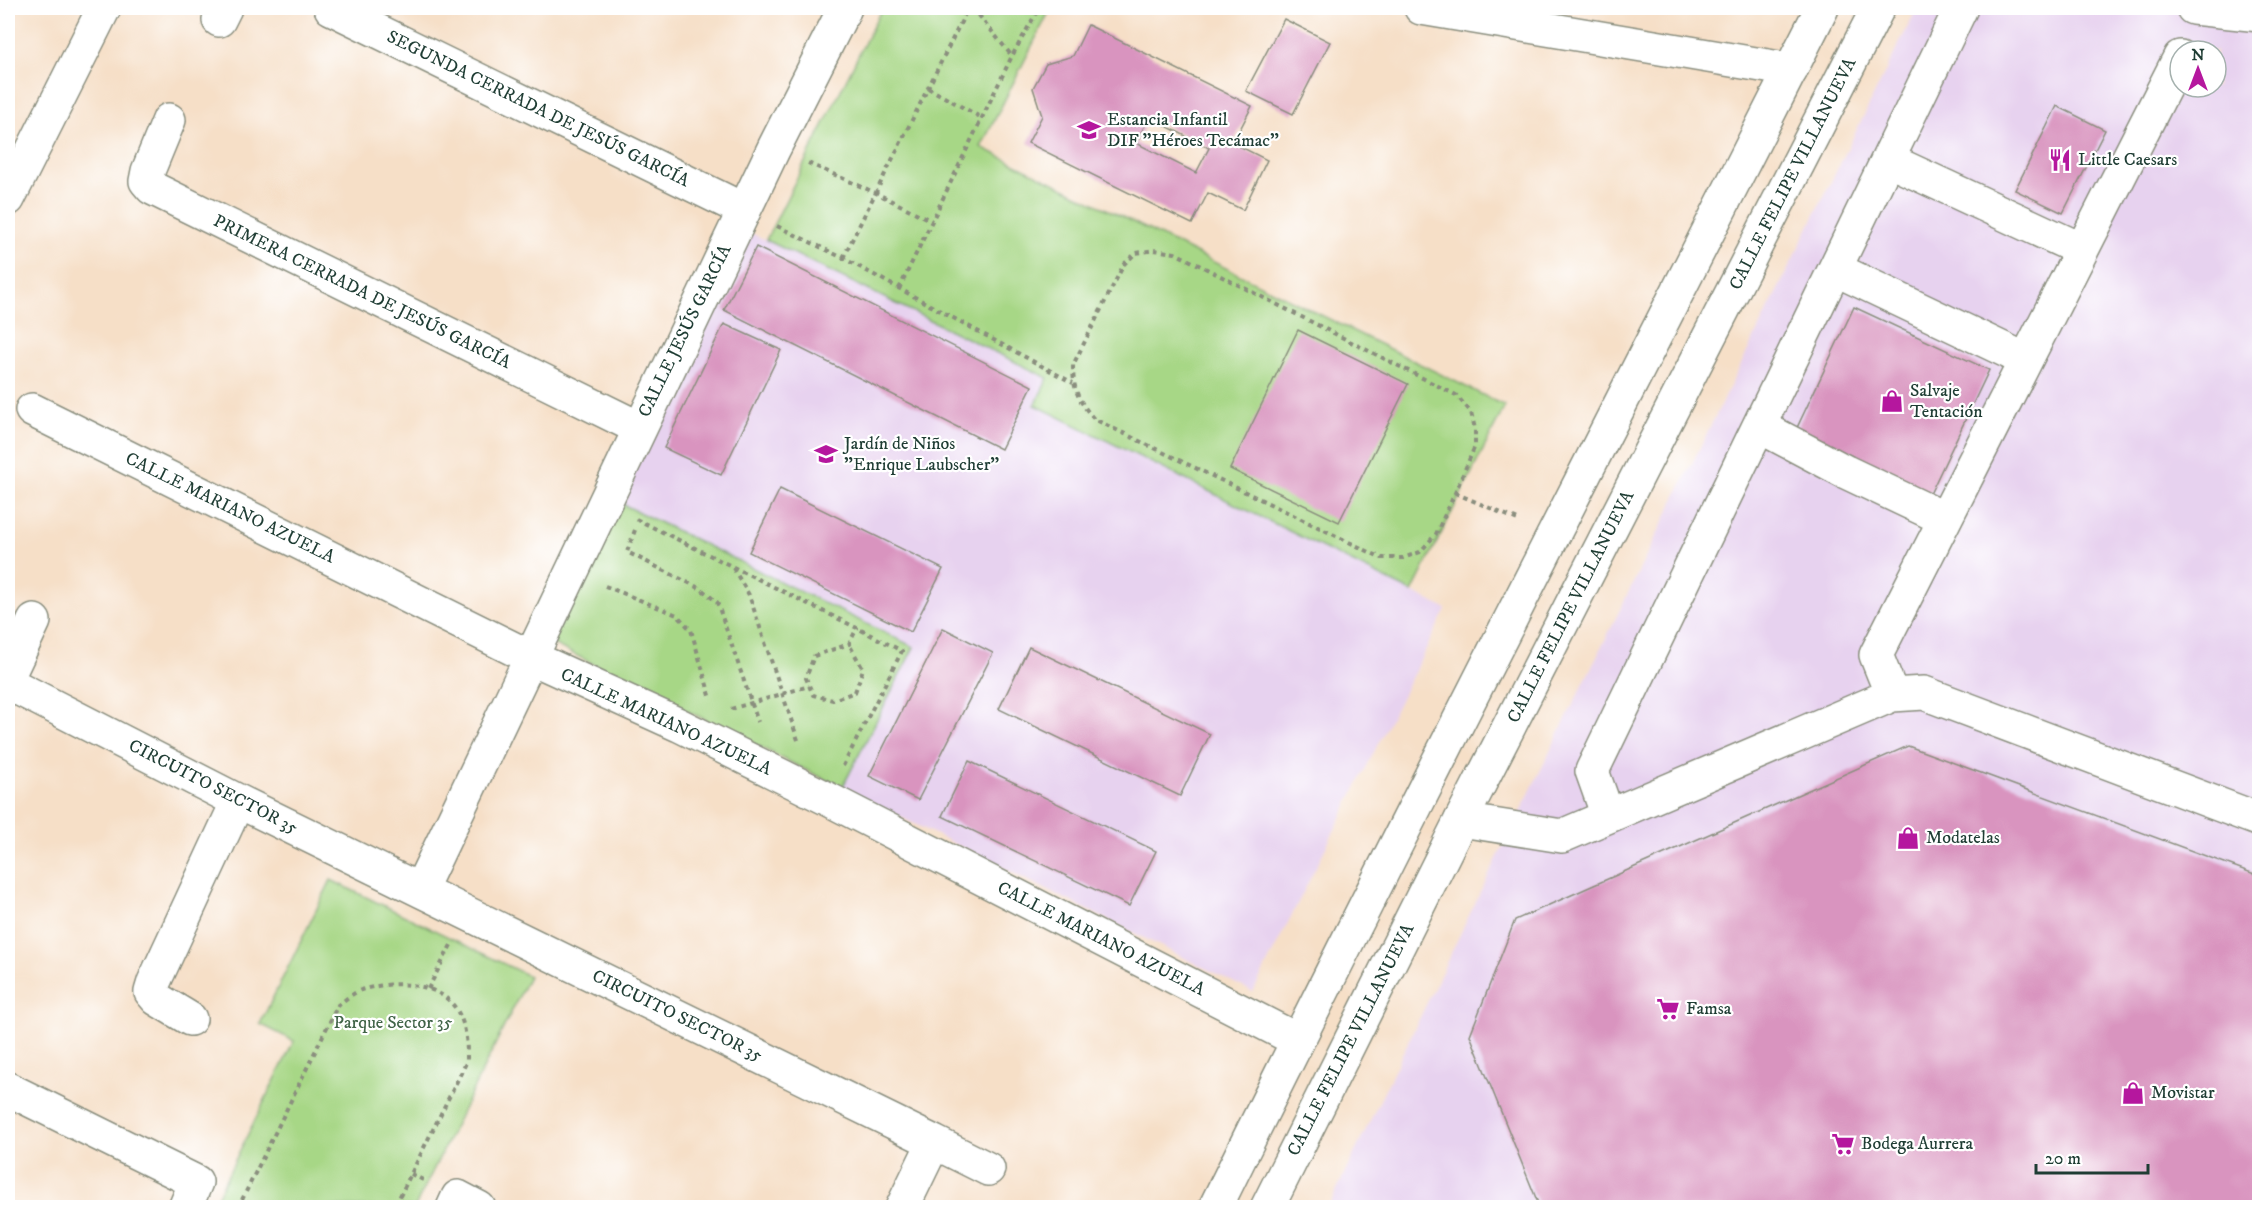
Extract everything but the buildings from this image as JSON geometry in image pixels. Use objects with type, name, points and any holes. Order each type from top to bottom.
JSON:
[{"type":"main road","points":[[8,199],[104,8]]},
{"type":"main road","name":"SEGUNDA CERRADA DE JESÚS GARCÍA","points":[[331,8],[744,210]]},
{"type":"main road","name":"CALLE JESÚS GARCÍA","points":[[530,657],[774,148],[845,8]]},
{"type":"main road","points":[[1421,8],[1791,70]]},
{"type":"main road","points":[[1215,1208],[1297,1040],[1822,8]]},
{"type":"main road","name":"CALLE FELIPE VILLANUEVA","points":[[1267,1208],[1461,820],[1878,8]]},
{"type":"main road","points":[[1608,816],[1592,771],[1961,8]]},
{"type":"main road","points":[[2188,39],[2200,8],[2259,15]]},
{"type":"main road","points":[[1892,695],[1876,655],[2168,81]]},
{"type":"main road","name":"PRIMERA CERRADA DE JESÚS GARCÍA","points":[[169,120],[148,171],[146,181],[152,188],[639,428]]},
{"type":"main road","points":[[1888,160],[2082,250]]},
{"type":"main road","points":[[1835,269],[2026,360]]},
{"type":"main road","name":"CALLE MARIANO AZUELA","points":[[32,410],[530,657],[725,749],[1297,1040]]},
{"type":"main road","points":[[1759,426],[1846,472],[1945,519]]},
{"type":"main road","points":[[8,676],[34,621]]},
{"type":"main road","points":[[420,890],[530,657]]},
{"type":"main road","name":"CIRCUITO SECTOR 35","points":[[8,683],[238,801],[988,1169]]},
{"type":"main road","points":[[1461,820],[1562,836],[1892,695],[1924,693],[2259,820]]},
{"type":"main road","points":[[190,1019],[157,999],[151,992],[238,801]]},
{"type":"main road","points":[[8,1089],[196,1182],[186,1208]]},
{"type":"main road","points":[[902,1208],[934,1142]]},
{"type":"main road","points":[[453,1208],[458,1197],[479,1208]]},
{"type":"path","points":[[843,258],[968,8]]},
{"type":"path","points":[[973,8],[1012,56]]},
{"type":"path","points":[[899,289],[1012,56],[1039,8]]},
{"type":"path","points":[[928,87],[982,118]]},
{"type":"path","points":[[774,148],[876,193],[932,221]]},
{"type":"path","points":[[744,210],[843,258],[1073,383]]},
{"type":"path","points":[[1154,250],[1175,253],[1456,395],[1471,412],[1475,429],[1475,446],[1455,493],[1436,534],[1420,552],[1403,558],[1382,558],[1094,419],[1080,402],[1073,383],[1073,365],[1124,264],[1136,253],[1154,250]]},
{"type":"path","points":[[1455,493],[1553,534]]},
{"type":"path","points":[[601,507],[638,520],[902,651],[842,767],[832,762]]},
{"type":"path","points":[[638,520],[627,552],[701,589],[717,602],[758,723],[765,730]]},
{"type":"path","points":[[732,566],[749,595],[801,749],[792,745]]},
{"type":"path","points":[[570,573],[677,615],[691,630],[725,749]]},
{"type":"path","points":[[849,644],[863,669],[855,692],[834,700],[813,695],[806,678],[814,656],[849,644],[857,628]]},
{"type":"path","points":[[715,714],[809,686]]},
{"type":"path","points":[[429,989],[467,914]]},
{"type":"path","points":[[238,1208],[338,1005],[358,991],[384,985],[417,985],[443,995],[460,1014],[467,1038],[467,1061],[394,1208]]},
{"type":"shaded area","points":[[1917,8],[2259,8],[2259,1207],[1328,1208],[1479,895]]},
{"type":"shaded area","points":[[751,233],[1048,378],[1035,405],[1446,609],[1253,992],[842,788],[913,647],[618,502]]},
{"type":"green space","points":[[882,8],[1051,8],[981,147],[1505,406],[1412,592],[1035,405],[1048,378],[766,240]]},
{"type":"green space","points":[[618,502],[914,647],[842,788],[551,643]]},
{"type":"green space","name":"Parque Sector 35","points":[[331,880],[529,976],[415,1207],[212,1207],[294,1041],[260,1024]]},
{"type":"place","name":"Estancia Infantil DIF \"Héroes Tecámac\"","points":[[1089,130]]},
{"type":"place","name":"Little Caesars","points":[[2060,160]]},
{"type":"place","name":"Salvaje Tentación","points":[[1892,401]]},
{"type":"place","name":"Jardín de Niños \"Enrique Laubscher\"","points":[[826,454]]},
{"type":"place","name":"Modatelas","points":[[1908,838]]},
{"type":"place","name":"Famsa","points":[[1668,1009]]},
{"type":"place","name":"Movistar","points":[[2133,1093]]},
{"type":"place","name":"Bodega Aurrera","points":[[1843,1144]]}]
